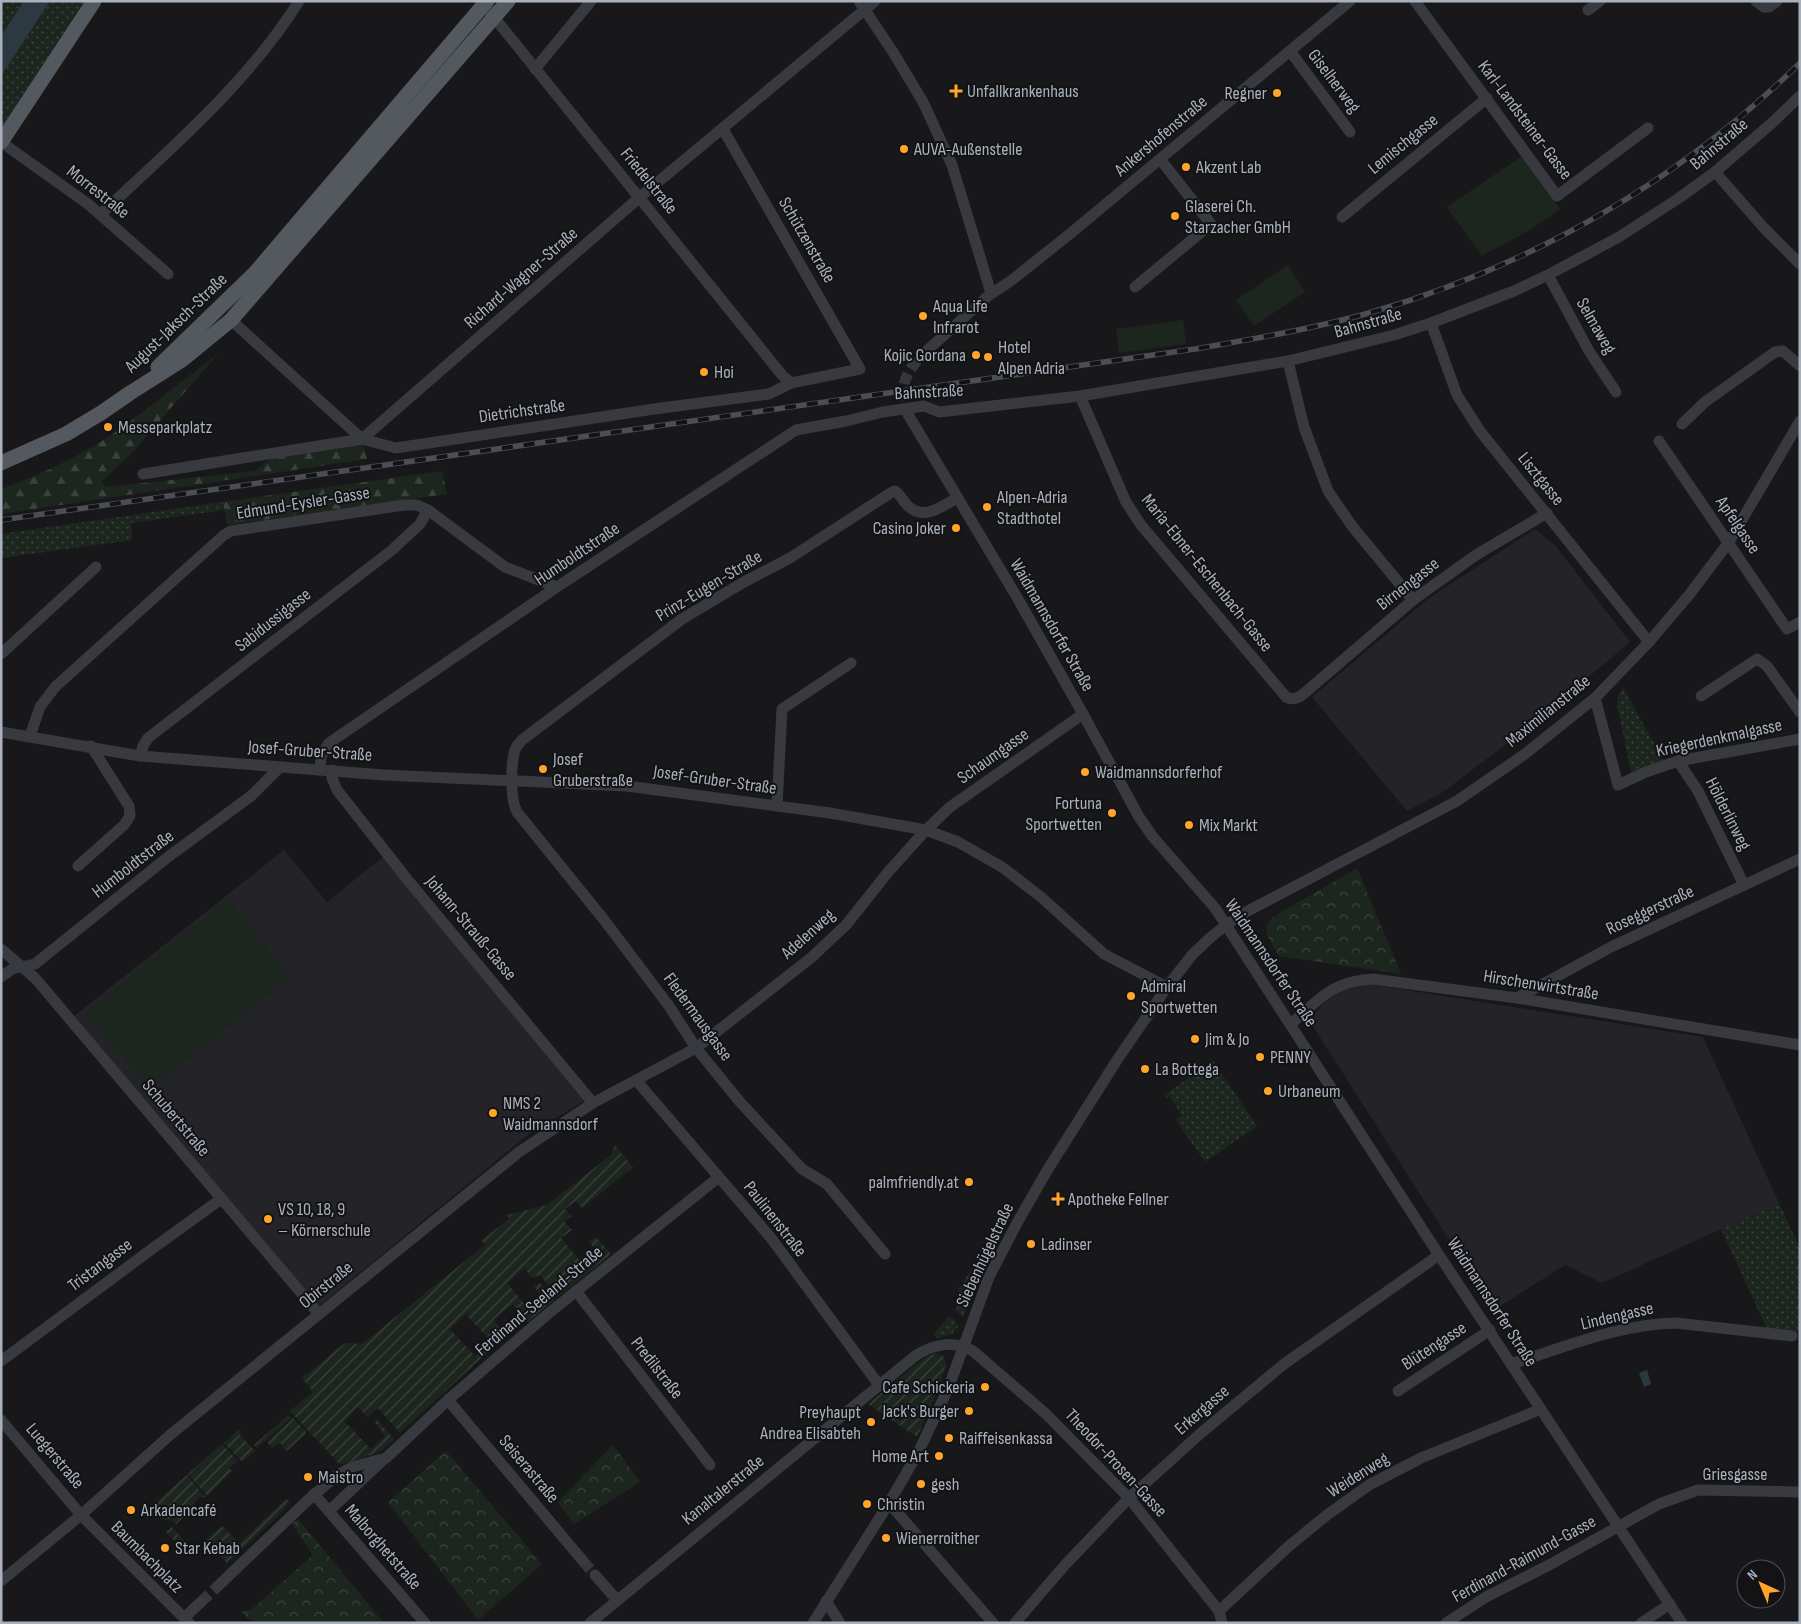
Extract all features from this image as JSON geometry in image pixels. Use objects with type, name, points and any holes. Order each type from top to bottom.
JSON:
[{"type":"main road","points":[[1,142],[94,1]]},
{"type":"main road","name":"August-Jaksch-Straße","points":[[130,393],[182,360],[231,320],[508,1]]},
{"type":"main road","name":"August-Jaksch-Straße","points":[[130,393],[222,307],[254,274],[484,2]]},
{"type":"main road","points":[[1,463],[66,434],[130,393]]},
{"type":"street","points":[[101,214],[222,98],[259,55],[299,1]]},
{"type":"street","points":[[535,69],[591,1]]},
{"type":"street","name":"Richard-Wagner-Straße","points":[[362,439],[640,197],[723,129],[862,5],[874,1]]},
{"type":"street","name":"Ankershofenstraße","points":[[991,293],[1012,280],[1057,245],[1350,1]]},
{"type":"street","name":"Karl-Landsteiner-Gasse","points":[[1415,1],[1557,196],[1648,128]]},
{"type":"street","points":[[1588,10],[1600,1]]},
{"type":"street","points":[[1756,1],[1764,7],[1769,7],[1777,1]]},
{"type":"street","name":"Friedelstraße","points":[[484,2],[494,18],[535,69],[782,375],[791,383]]},
{"type":"street","points":[[862,5],[923,102],[952,165],[991,293],[922,355]]},
{"type":"street","name":"Giselherweg","points":[[1290,51],[1350,132]]},
{"type":"street","name":"Bahnstraße","points":[[882,412],[924,406],[939,412],[1080,396],[1288,361],[1358,345],[1430,323],[1514,291],[1619,237],[1715,172],[1800,96]]},
{"type":"street","name":"Lemischgasse","points":[[1342,217],[1487,98]]},
{"type":"street","name":"Schützenstraße","points":[[723,129],[860,369]]},
{"type":"street","name":"Morrestraße","points":[[1,142],[101,214],[168,274]]},
{"type":"street","points":[[1135,288],[1211,224],[1160,159]]},
{"type":"street","points":[[1715,172],[1764,228],[1800,264]]},
{"type":"street","name":"Selmaweg","points":[[1548,275],[1589,351],[1616,392]]},
{"type":"street","name":"Dietrichstraße","points":[[231,320],[362,439],[396,448],[654,409],[769,394],[791,383],[860,369]]},
{"type":"street","name":"Lisztgasse","points":[[1430,323],[1451,381],[1464,407],[1480,431],[1649,642]]},
{"type":"street","points":[[1682,424],[1705,402],[1779,350],[1800,366]]},
{"type":"street","points":[[1288,361],[1304,427],[1328,492],[1352,526],[1413,600]]},
{"type":"street","name":"Maria-Ebner-Eschenbach-Gasse","points":[[1080,396],[1126,502],[1141,525],[1286,697],[1295,699],[1301,696]]},
{"type":"street","name":"Humboldtstraße","points":[[320,769],[320,756],[329,743],[557,588],[796,430],[882,412]]},
{"type":"street","name":"Waidmannsdorfer Straße","points":[[909,416],[1083,714],[1139,817],[1152,837],[1215,908],[1439,1255],[1682,1623]]},
{"type":"street","name":"Maximilianstraße","points":[[1226,925],[1457,801],[1525,754],[1595,698],[1649,642],[1689,595],[1728,542],[1800,422]]},
{"type":"street","points":[[143,474],[362,439]]},
{"type":"street","name":"Apfelgasse","points":[[1659,441],[1787,629],[1800,622]]},
{"type":"street","name":"Prinz-Eugen-Straße","points":[[512,781],[514,754],[516,746],[522,740],[682,619],[744,582],[790,558],[892,492],[898,493],[914,512],[926,514],[957,498]]},
{"type":"street","name":"Edmund-Eysler-Gasse","points":[[30,736],[40,707],[56,687],[224,535],[231,531],[404,505],[417,505],[428,510],[504,567],[557,588]]},
{"type":"street","name":"Sabidussigasse","points":[[140,756],[148,738],[392,550],[420,524],[428,510]]},
{"type":"street","name":"Birnengasse","points":[[1301,696],[1413,600],[1476,556],[1547,513]]},
{"type":"street","points":[[1,654],[96,568]]},
{"type":"street","points":[[1701,696],[1757,659],[1767,666],[1800,712]]},
{"type":"street","points":[[777,806],[782,709],[851,663]]},
{"type":"street","name":"Kriegerdenkmalgasse","points":[[1595,698],[1618,784],[1678,761],[1800,739]]},
{"type":"street","name":"Schaumgasse","points":[[926,830],[950,807],[1083,714]]},
{"type":"street","name":"Josef-Gruber-Straße","points":[[1,732],[91,746],[140,756],[384,775],[628,786],[830,813],[926,830],[958,842],[1002,867],[1041,897],[1104,954],[1167,987]]},
{"type":"street","points":[[78,866],[124,825],[130,816],[129,806],[91,746]]},
{"type":"street","name":"Hölderlinweg","points":[[1678,761],[1698,791],[1744,885]]},
{"type":"street","name":"Humboldtstraße","points":[[1,977],[12,969],[35,964],[168,857],[251,796],[280,767]]},
{"type":"street","name":"Johann-Strauß-Gasse","points":[[333,770],[332,778],[336,790],[407,879],[594,1103]]},
{"type":"street","name":"Fledermausgasse","points":[[512,781],[514,805],[517,812],[669,1006],[696,1048],[740,1102],[802,1169],[827,1184],[885,1254]]},
{"type":"street","name":"Adelenweg","points":[[696,1048],[829,942],[851,919],[889,871],[926,830]]},
{"type":"street","name":"Roseggerstraße","points":[[1517,998],[1612,947],[1744,885],[1799,862]]},
{"type":"street","name":"Siebenhügelstraße","points":[[813,1623],[889,1503],[919,1451],[948,1390],[989,1277],[1048,1169],[1106,1077],[1167,987],[1192,955],[1226,925]]},
{"type":"street","name":"Schubertstraße","points":[[1,949],[41,984],[318,1314]]},
{"type":"street","name":"Hirschenwirtstraße","points":[[1291,1024],[1323,995],[1338,985],[1373,978],[1517,998],[1800,1045]]},
{"type":"street","name":"Obirstraße","points":[[1,1581],[82,1515],[170,1435],[519,1152],[594,1103],[696,1048]]},
{"type":"street","name":"Paulinenstraße","points":[[636,1080],[771,1238],[879,1385]]},
{"type":"street","name":"Ferdinand-Seeland-Straße","points":[[329,1511],[448,1400],[576,1291],[719,1177]]},
{"type":"street","name":"Tristangasse","points":[[1,1361],[221,1199]]},
{"type":"street","name":"Erkergasse","points":[[1014,1623],[1064,1566],[1129,1498],[1201,1433],[1284,1364],[1439,1255]]},
{"type":"street","name":"Predilstraße","points":[[576,1291],[710,1465]]},
{"type":"street","name":"Lindengasse","points":[[1511,1364],[1578,1343],[1635,1327],[1657,1323],[1676,1323],[1792,1336]]},
{"type":"street","name":"Blütengasse","points":[[1398,1391],[1490,1330]]},
{"type":"street","name":"Kanaltalerstraße","points":[[590,1623],[924,1350],[950,1344],[963,1346]]},
{"type":"street","name":"Theodor-Prosen-Gasse","points":[[963,1346],[973,1351],[1046,1414],[1129,1498],[1219,1611],[1222,1623]]},
{"type":"street","name":"Seiserastraße","points":[[448,1400],[583,1560]]},
{"type":"street","name":"Weidenweg","points":[[1219,1611],[1289,1546],[1327,1515],[1369,1485],[1421,1458],[1541,1409]]},
{"type":"street","name":"Luegerstraße","points":[[1,1420],[82,1515]]},
{"type":"street","name":"Ferdinand-Seeland-Straße","points":[[218,1586],[314,1494],[345,1470],[386,1458]]},
{"type":"street","name":"Griesgasse","points":[[1619,1527],[1659,1504],[1698,1490],[1800,1492]]},
{"type":"street","name":"Malborghetstraße","points":[[314,1494],[426,1623]]},
{"type":"street","points":[[889,1503],[993,1623]]},
{"type":"street","name":"Baumbachplatz","points":[[82,1515],[187,1621]]},
{"type":"street","name":"Ferdinand-Raimund-Gasse","points":[[1446,1623],[1486,1597],[1552,1564],[1619,1527]]},
{"type":"street","points":[[595,1575],[617,1600]]},
{"type":"street","points":[[826,1601],[840,1623]]},
{"type":"street","points":[[187,1621],[201,1602]]},
{"type":"street","points":[[1641,1623],[1670,1604]]},
{"type":"shaded area","points":[[24,1],[50,1],[1,76],[1,36]]},
{"type":"shaded area","points":[[1535,529],[1555,545],[1630,642],[1533,724],[1443,792],[1407,811],[1312,697],[1429,598]]},
{"type":"shaded area","points":[[284,850],[327,902],[383,857],[584,1101],[529,1134],[319,1306],[73,1017]]},
{"type":"shaded area","points":[[1368,984],[1703,1037],[1779,1203],[1602,1283],[1565,1265],[1494,1310],[1309,1020],[1325,1002],[1341,991]]},
{"type":"shaded area","points":[[1647,1370],[1651,1384],[1644,1387],[1639,1373]]},
{"type":"green space","points":[[1,1],[24,1],[1,36]]},
{"type":"green space","points":[[50,1],[85,1],[1,128],[1,76]]},
{"type":"green space","points":[[1522,156],[1560,209],[1530,230],[1482,256],[1447,207]]},
{"type":"green space","points":[[1288,265],[1305,292],[1254,326],[1236,300]]},
{"type":"green space","points":[[1183,320],[1186,344],[1119,353],[1116,329]]},
{"type":"green space","points":[[217,355],[131,454],[102,481],[105,487],[255,471],[278,452],[362,439],[367,459],[1,514],[1,489],[61,464],[103,440],[130,422]]},
{"type":"green space","points":[[442,471],[447,494],[227,525],[223,502]]},
{"type":"green space","points":[[223,502],[224,510],[131,523],[132,540],[1,558],[1,534]]},
{"type":"green space","points":[[1623,688],[1664,761],[1631,772],[1617,704]]},
{"type":"green space","points":[[1357,868],[1401,974],[1279,956],[1267,935],[1266,926],[1273,917]]},
{"type":"green space","points":[[228,899],[291,977],[150,1090],[84,1013]]},
{"type":"green space","points":[[1213,1061],[1257,1126],[1205,1162],[1176,1120],[1182,1115],[1169,1096],[1166,1098],[1164,1095]]},
{"type":"green space","points":[[615,1145],[633,1167],[582,1208],[576,1201],[565,1209],[572,1216],[564,1221],[572,1230],[561,1238],[586,1268],[601,1256],[589,1242],[596,1237],[611,1254],[558,1297],[540,1275],[531,1278],[525,1268],[507,1283],[531,1312],[545,1301],[534,1287],[540,1283],[555,1300],[527,1322],[513,1304],[494,1319],[504,1337],[400,1433],[378,1408],[367,1417],[358,1407],[344,1421],[371,1449],[385,1436],[374,1421],[377,1419],[394,1439],[380,1452],[340,1465],[290,1411],[313,1392],[302,1378],[345,1343],[362,1344],[485,1245],[482,1240],[509,1219],[507,1215],[547,1205],[611,1155]],"holes":[[[471,1309],[466,1315],[491,1341],[475,1356],[450,1329]]]},
{"type":"green space","points":[[1779,1203],[1800,1249],[1800,1332],[1767,1329],[1721,1229]]},
{"type":"green space","points":[[985,1250],[991,1252],[963,1318],[955,1310],[965,1297],[957,1291]]},
{"type":"green space","points":[[950,1316],[959,1326],[952,1334],[938,1338],[934,1333]]},
{"type":"green space","points":[[936,1353],[944,1357],[946,1365],[935,1397],[917,1437],[868,1404],[924,1358]]},
{"type":"green space","points":[[288,1415],[291,1418],[257,1448],[254,1445]]},
{"type":"green space","points":[[293,1418],[306,1431],[305,1434],[287,1451],[280,1443],[272,1448],[267,1442]]},
{"type":"green space","points":[[239,1429],[241,1431],[239,1434],[255,1451],[242,1462],[224,1443]]},
{"type":"green space","points":[[222,1444],[238,1461],[229,1468],[232,1471],[207,1496],[188,1474]]},
{"type":"green space","points":[[613,1445],[640,1482],[574,1524],[558,1502]]},
{"type":"green space","points":[[446,1451],[542,1564],[478,1620],[388,1502]]},
{"type":"green space","points":[[187,1475],[205,1497],[199,1497],[188,1513],[176,1524],[171,1519],[164,1520],[152,1506]]},
{"type":"green space","points":[[286,1499],[290,1502],[275,1519],[227,1563],[206,1540],[222,1526],[239,1543]]},
{"type":"green space","points":[[298,1519],[384,1623],[252,1623],[242,1612],[252,1609],[314,1554],[312,1554],[292,1524]]},
{"type":"green space","points":[[172,1527],[190,1548],[183,1550],[166,1532]]},
{"type":"tunnel","points":[[909,416],[903,399],[904,383],[911,369],[922,355]]},
{"type":"tunnel","points":[[583,1561],[595,1575]]},
{"type":"tunnel","points":[[201,1602],[218,1586]]},
{"type":"railway","points":[[1,520],[1195,349],[1348,319],[1429,294],[1488,271],[1600,215],[1653,182],[1705,145],[1753,106],[1800,63]]},
{"type":"place","name":"Unfallkrankenhaus","points":[[956,91]]},
{"type":"place","name":"Regner","points":[[1277,93]]},
{"type":"place","name":"AUVA-Außenstelle","points":[[904,149]]},
{"type":"place","name":"Akzent Lab","points":[[1186,167]]},
{"type":"place","name":"Glaserei Ch. Starzacher GmbH","points":[[1175,216]]},
{"type":"place","name":"Aqua Life Infrarot","points":[[923,316]]},
{"type":"place","name":"Kojic Gordana","points":[[976,355]]},
{"type":"place","name":"Hotel Alpen Adria","points":[[988,357]]},
{"type":"place","name":"Hoi","points":[[704,372]]},
{"type":"place","name":"Messeparkplatz","points":[[108,427]]},
{"type":"place","name":"Alpen-Adria Stadthotel","points":[[987,507]]},
{"type":"place","name":"Casino Joker","points":[[956,528]]},
{"type":"place","name":"Josef Gruberstraße","points":[[543,769]]},
{"type":"place","name":"Waidmannsdorferhof","points":[[1085,772]]},
{"type":"place","name":"Fortuna Sportwetten","points":[[1112,813]]},
{"type":"place","name":"Mix Markt","points":[[1189,825]]},
{"type":"place","name":"Admiral Sportwetten","points":[[1131,996]]},
{"type":"place","name":"Jim & Jo","points":[[1195,1039]]},
{"type":"place","name":"PENNY","points":[[1260,1057]]},
{"type":"place","name":"La Bottega","points":[[1145,1069]]},
{"type":"place","name":"Urbaneum","points":[[1268,1091]]},
{"type":"place","name":"NMS 2 Waidmannsdorf","points":[[493,1113]]},
{"type":"place","name":"palmfriendly.at","points":[[969,1182]]},
{"type":"place","name":"Apotheke Fellner","points":[[1058,1199]]},
{"type":"place","name":"VS 10, 18, 9 – Körnerschule","points":[[268,1219]]},
{"type":"place","name":"Ladinser","points":[[1031,1244]]},
{"type":"place","name":"Cafe Schickeria","points":[[985,1387]]},
{"type":"place","name":"Jack's Burger","points":[[969,1411]]},
{"type":"place","name":"Preyhaupt Andrea Elisabteh","points":[[871,1422]]},
{"type":"place","name":"Raiffeisenkassa","points":[[949,1438]]},
{"type":"place","name":"Home Art","points":[[939,1456]]},
{"type":"place","name":"Maistro","points":[[308,1477]]},
{"type":"place","name":"gesh","points":[[921,1484]]},
{"type":"place","name":"Christin","points":[[867,1504]]},
{"type":"place","name":"Arkadencafé","points":[[131,1510]]},
{"type":"place","name":"Wienerroither","points":[[886,1538]]},
{"type":"place","name":"Star Kebab","points":[[165,1548]]}]
